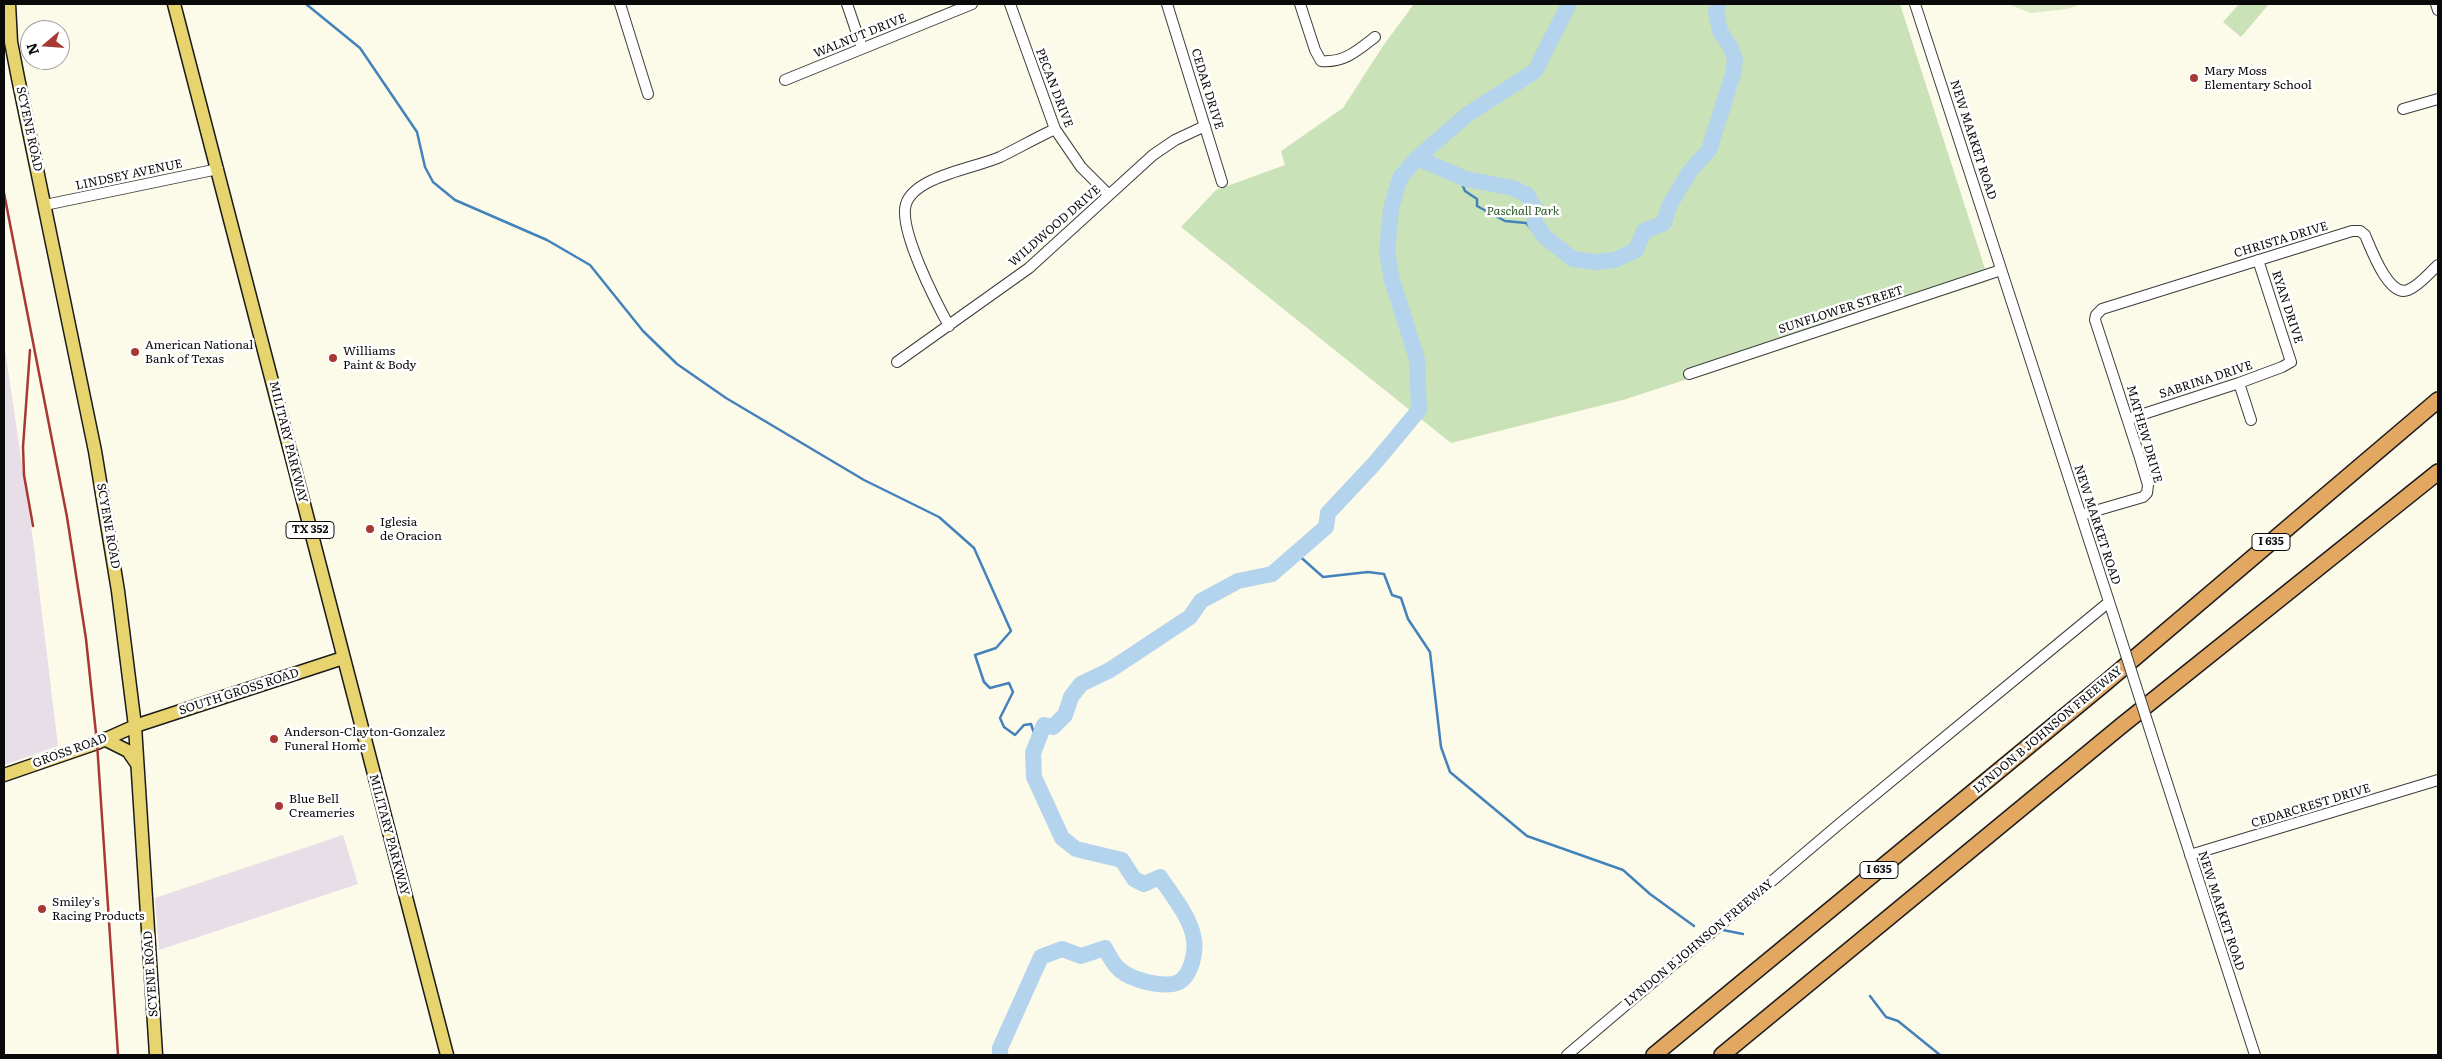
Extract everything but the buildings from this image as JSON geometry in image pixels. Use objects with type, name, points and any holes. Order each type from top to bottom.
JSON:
[{"type":"highway","name":"LYNDON B JOHNSON FREEWAY","points":[[1654,1055],[2104,684],[2438,400]]},
{"type":"highway","points":[[1722,1055],[2113,732],[2438,472]]},
{"type":"main road","name":"SCYENE ROAD","points":[[9,4],[11,42],[16,69],[45,205],[111,540],[135,726],[156,1055]]},
{"type":"main road","name":"MILITARY PARKWAY","points":[[174,4],[447,1055]]},
{"type":"main road","name":"SOUTH GROSS ROAD","points":[[135,726],[343,658]]},
{"type":"main road","name":"GROSS ROAD","points":[[4,775],[135,726]]},
{"type":"main road","points":[[104,739],[124,748],[132,755],[137,764]]},
{"type":"street","points":[[620,4],[648,94]]},
{"type":"street","points":[[847,4],[862,48]]},
{"type":"street","name":"WALNUT DRIVE","points":[[785,80],[972,4]]},
{"type":"street","name":"PECAN DRIVE","points":[[1010,4],[1055,129],[1081,167],[1109,195]]},
{"type":"street","name":"CEDAR DRIVE","points":[[1167,4],[1222,182]]},
{"type":"street","points":[[1300,4],[1315,50],[1321,61],[1335,62],[1350,56],[1374,37]]},
{"type":"street","name":"NEW MARKET ROAD","points":[[1915,4],[2255,1055]]},
{"type":"street","points":[[2436,4],[2438,10]]},
{"type":"street","points":[[2403,109],[2438,98]]},
{"type":"street","name":"WILDWOOD DRIVE","points":[[897,362],[1029,268],[1153,155],[1175,140],[1205,126]]},
{"type":"street","points":[[949,326],[921,271],[905,212],[910,196],[930,182],[986,163],[1055,129]]},
{"type":"street","name":"LINDSEY AVENUE","points":[[45,205],[218,169]]},
{"type":"street","name":"CHRISTA DRIVE","points":[[2096,315],[2102,309],[2352,231],[2360,231],[2365,235],[2390,284],[2398,291],[2403,292],[2413,287],[2438,265]]},
{"type":"street","name":"RYAN DRIVE","points":[[2258,260],[2291,362]]},
{"type":"street","name":"SUNFLOWER STREET","points":[[1689,374],[2002,270]]},
{"type":"street","name":"MATHEW DRIVE","points":[[2081,515],[2143,497],[2147,493],[2148,485],[2095,320],[2096,315]]},
{"type":"street","name":"SABRINA DRIVE","points":[[2128,419],[2239,383],[2291,362]]},
{"type":"street","points":[[2239,383],[2251,420]]},
{"type":"street","name":"LYNDON B JOHNSON FREEWAY","points":[[1567,1055],[1838,825],[2109,602]]},
{"type":"street","name":"CEDARCREST DRIVE","points":[[2190,855],[2438,780]]},
{"type":"shaded area","points":[[4,342],[33,540],[58,746],[4,765]]},
{"type":"shaded area","points":[[343,835],[358,884],[159,950],[155,898]]},
{"type":"green space","name":"Paschall Park","points":[[1414,4],[1900,4],[1989,281],[1623,400],[1451,443],[1181,227],[1216,190],[1285,165],[1281,151],[1343,108],[1383,46]]},
{"type":"green space","points":[[2008,4],[2082,4],[2067,9],[2031,13]]},
{"type":"green space","points":[[2239,4],[2269,4],[2241,37],[2223,22]]},
{"type":"waterway","points":[[306,4],[360,48],[417,132],[425,167],[433,182],[455,200],[547,240],[590,265],[643,331],[677,364],[726,398],[864,480],[939,517],[974,548],[1011,631],[996,648],[975,655],[984,682],[990,688],[1009,683],[1013,692],[1000,718],[1004,727],[1015,735],[1024,725],[1031,724],[1037,742]]},
{"type":"waterway","points":[[1000,1055],[1000,1048],[1041,957],[1062,949],[1081,956],[1105,948],[1114,963],[1125,974],[1157,984],[1179,982],[1190,969],[1194,951],[1192,931],[1185,915],[1160,877],[1144,884],[1134,879],[1122,860],[1076,849],[1062,838],[1034,777],[1033,753],[1044,725],[1053,727],[1065,715],[1071,697],[1081,684],[1110,670],[1190,617],[1201,601],[1238,581],[1272,574],[1326,527],[1328,513],[1374,464],[1419,410],[1417,359],[1392,280],[1387,252],[1391,209],[1400,178],[1417,158],[1468,114],[1535,71],[1569,4]]},
{"type":"waterway","points":[[1417,158],[1466,179],[1513,188],[1527,195],[1535,209],[1535,223],[1545,237],[1573,259],[1596,262],[1615,260],[1636,250],[1644,231],[1664,223],[1669,206],[1690,171],[1709,150],[1733,74],[1735,60],[1731,48],[1720,31],[1716,12],[1718,4]]},
{"type":"waterway","points":[[1459,176],[1465,191],[1477,199],[1477,206],[1505,221],[1526,223],[1533,231],[1543,234]]},
{"type":"waterway","points":[[1296,553],[1323,577],[1368,572],[1384,574],[1392,595],[1401,598],[1408,619],[1430,652],[1441,747],[1450,772],[1527,836],[1623,870],[1650,894],[1694,926]]},
{"type":"waterway","points":[[1723,930],[1743,934]]},
{"type":"waterway","points":[[1870,996],[1886,1017],[1898,1021],[1940,1055]]},
{"type":"railway","points":[[4,193],[67,517],[86,639],[97,743],[118,1055]]},
{"type":"railway","points":[[30,350],[23,447],[24,475],[33,526]]},
{"type":"place","name":"Mary Moss Elementary School","points":[[2194,78]]},
{"type":"place","name":"American National Bank of Texas","points":[[135,352]]},
{"type":"place","name":"Williams Paint & Body","points":[[333,358]]},
{"type":"place","name":"Iglesia de Oracion","points":[[370,529]]},
{"type":"place","name":"Anderson-Clayton-Gonzalez Funeral Home","points":[[274,739]]},
{"type":"place","name":"Blue Bell Creameries","points":[[279,806]]},
{"type":"place","name":"Smiley's Racing Products","points":[[42,909]]}]
